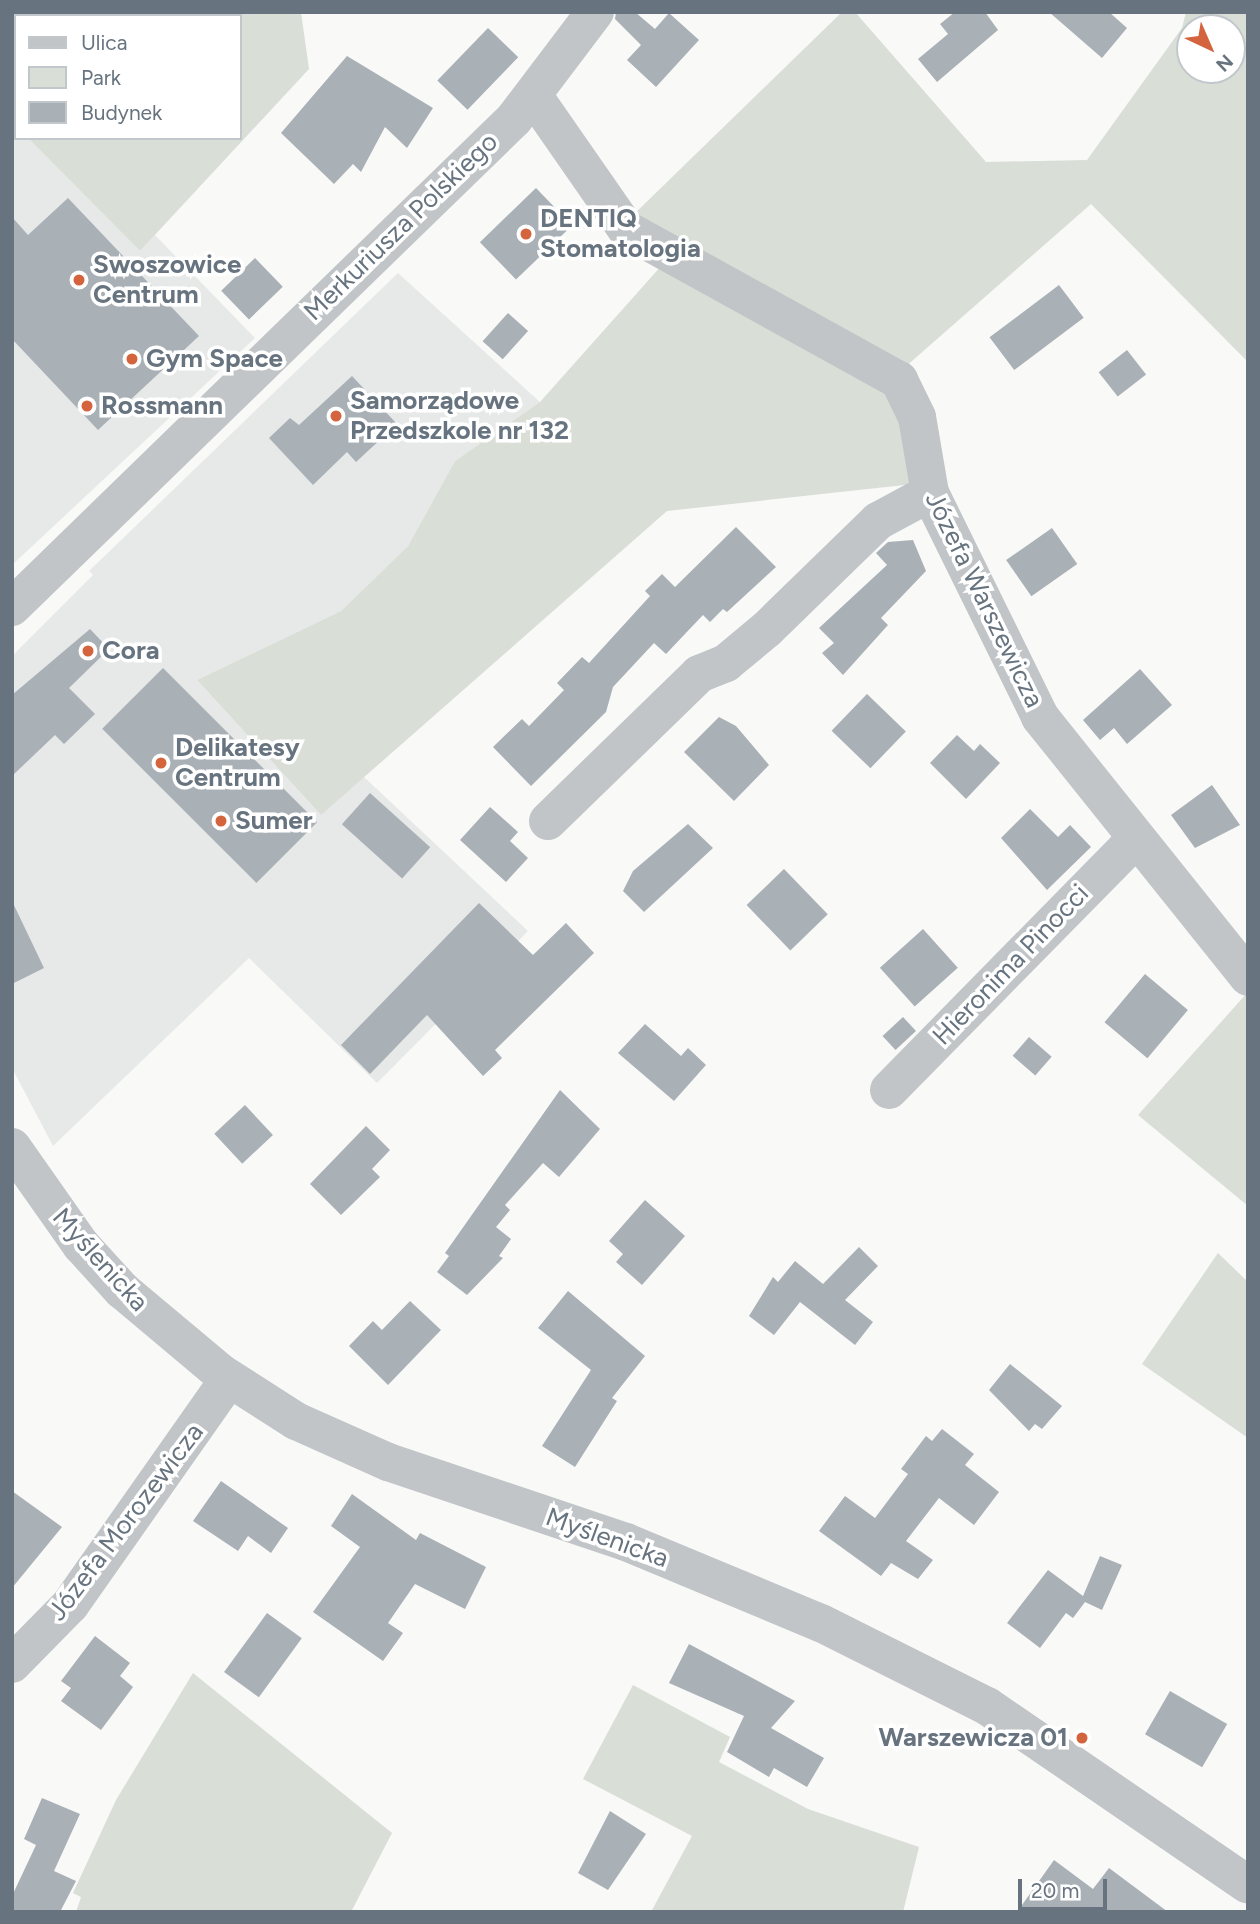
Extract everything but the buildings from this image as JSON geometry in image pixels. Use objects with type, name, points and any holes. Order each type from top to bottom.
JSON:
[{"type":"street","name":"Merkuriusza Polskiego","points":[[12,607],[533,95],[582,16]]},
{"type":"street","name":"Józefa Warszewicza","points":[[533,95],[626,230],[898,380],[917,417],[930,493],[1040,717],[1134,841],[1248,976]]},
{"type":"street","points":[[548,821],[699,674],[726,663],[767,629],[878,521],[930,493]]},
{"type":"street","name":"Hieronima Pinocci","points":[[890,1090],[1134,841]]},
{"type":"street","name":"Myślenicka","points":[[12,1147],[81,1245],[122,1290],[229,1379],[364,1452],[626,1542],[821,1623],[987,1706],[1248,1885]]},
{"type":"street","name":"Józefa Morozewicza","points":[[13,1659],[70,1605],[229,1379]]},
{"type":"shaded area","points":[[12,123],[14,140],[30,140],[140,251],[155,235],[255,338],[12,565]]},
{"type":"shaded area","points":[[398,273],[540,402],[455,461],[408,546],[341,611],[197,680],[320,814],[364,777],[528,931],[377,1083],[249,958],[53,1146],[12,1068],[12,656],[93,575],[89,571]]},
{"type":"green space","points":[[12,12],[301,12],[309,69],[140,251],[30,140],[242,140],[242,14],[14,14],[14,69]]},
{"type":"green space","points":[[842,12],[855,12],[986,162],[1087,160],[1176,36],[1176,84],[1246,84],[1246,14],[1186,14],[1248,12],[1248,362],[1091,204],[904,368],[630,218]]},
{"type":"green space","points":[[662,265],[892,393],[923,483],[667,511],[321,815],[197,680],[341,611],[408,546],[455,461],[540,402]]},
{"type":"green space","points":[[1248,994],[1248,1206],[1138,1115]]},
{"type":"green space","points":[[1218,1253],[1248,1282],[1248,1438],[1142,1364]]},
{"type":"green space","points":[[193,1673],[392,1833],[351,1912],[76,1912],[81,1897],[73,1893],[116,1800]]},
{"type":"green space","points":[[633,1685],[730,1737],[719,1762],[808,1809],[919,1847],[903,1912],[651,1912],[692,1836],[583,1779]]},
{"type":"place","name":"DENTIQ Stomatologia","points":[[526,234]]},
{"type":"place","name":"Swoszowice Centrum","points":[[79,280]]},
{"type":"place","name":"Gym Space","points":[[132,359]]},
{"type":"place","name":"Rossmann","points":[[87,406]]},
{"type":"place","name":"Samorządowe Przedszkole nr 132","points":[[336,416]]},
{"type":"place","name":"Cora","points":[[88,651]]},
{"type":"place","name":"Delikatesy Centrum","points":[[161,763]]},
{"type":"place","name":"Sumer","points":[[221,821]]},
{"type":"place","name":"Warszewicza 01","points":[[1082,1738]]}]
